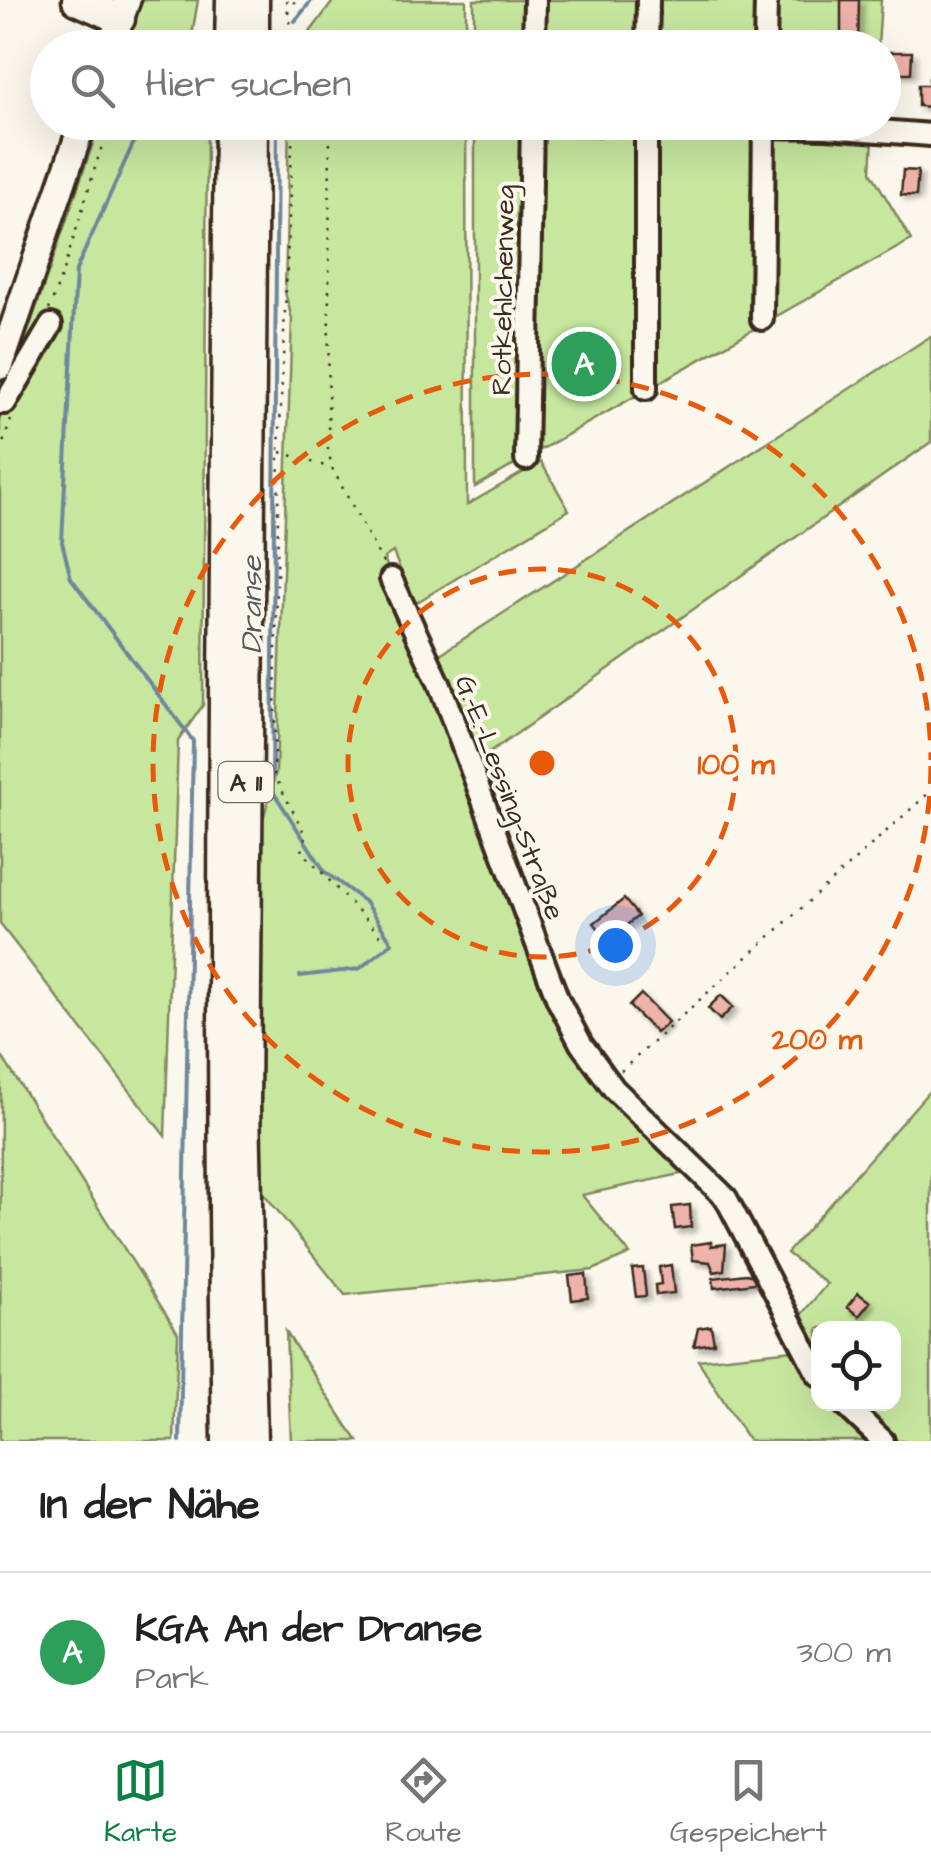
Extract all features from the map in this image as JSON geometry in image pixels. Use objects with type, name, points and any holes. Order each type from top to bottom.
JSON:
[{"type":"highway","points":[[77,0],[123,10]]},
{"type":"highway","points":[[230,0],[230,30]]},
{"type":"highway","points":[[254,0],[254,30]]},
{"type":"highway","name":"A 11","points":[[228,1441],[221,831],[229,140]]},
{"type":"highway","name":"A 11","points":[[252,1441],[245,1084],[253,140]]},
{"type":"main road","points":[[0,366],[78,140]]},
{"type":"street","points":[[534,30],[535,0]]},
{"type":"street","points":[[648,0],[648,30]]},
{"type":"street","points":[[765,30],[766,0]]},
{"type":"street","points":[[901,128],[931,135]]},
{"type":"street","name":"Rotkehlchenweg","points":[[526,459],[532,140]]},
{"type":"street","points":[[646,140],[646,389]]},
{"type":"street","points":[[762,319],[764,140]]},
{"type":"street","points":[[6,412],[5,403],[47,331]]},
{"type":"street","name":"G.-E.-Lessing-Straße","points":[[391,578],[440,683],[558,1000],[581,1044],[609,1082],[726,1198],[811,1361]]},
{"type":"street","points":[[851,1411],[882,1441]]},
{"type":"path","points":[[286,0],[292,30]]},
{"type":"path","points":[[286,13],[296,0]]},
{"type":"path","points":[[47,331],[105,140]]},
{"type":"path","points":[[292,140],[279,451],[274,775],[306,836],[301,842],[302,851],[380,936]]},
{"type":"path","points":[[330,140],[328,449],[332,468],[391,578]]},
{"type":"path","points":[[0,452],[6,412]]},
{"type":"path","points":[[279,451],[332,468]]},
{"type":"path","points":[[609,1082],[931,791]]},
{"type":"green space","points":[[142,0],[198,0],[193,30],[131,30]]},
{"type":"green space","points":[[334,0],[466,0],[466,30],[312,30]]},
{"type":"green space","points":[[474,0],[881,0],[879,30],[474,30]]},
{"type":"green space","points":[[94,140],[207,140],[203,705],[178,741],[165,1136],[0,924],[0,413]]},
{"type":"green space","points":[[289,140],[466,140],[467,505],[541,462],[569,510],[414,604],[393,552],[384,558],[567,1035],[690,1172],[582,1195],[630,1254],[593,1270],[345,1295],[261,1190],[261,827],[276,772],[292,319],[285,292]]},
{"type":"green space","points":[[475,140],[873,140],[871,172],[911,240],[475,487]]},
{"type":"green space","points":[[931,336],[931,442],[475,763],[434,658]]},
{"type":"green space","points":[[1,1055],[178,1333],[174,1441],[0,1441]]},
{"type":"green space","points":[[931,1089],[931,1441],[897,1441],[865,1411],[901,1411],[901,1321],[811,1321],[811,1347],[795,1322],[827,1284],[787,1253]]},
{"type":"green space","points":[[286,1332],[347,1426],[358,1441],[291,1441]]},
{"type":"green space","points":[[793,1350],[811,1384],[811,1411],[837,1411],[866,1441],[749,1441],[698,1360]]},
{"type":"building","points":[[841,0],[859,0],[858,30],[841,30]]},
{"type":"building","points":[[901,52],[912,52],[911,73],[901,73]]},
{"type":"building","points":[[929,77],[931,107],[918,106],[918,85],[929,85]]},
{"type":"building","points":[[903,170],[918,171],[916,196],[901,195]]},
{"type":"building","points":[[624,899],[638,916],[608,940],[594,923]]},
{"type":"building","points":[[641,994],[668,1022],[656,1033],[629,1006]]},
{"type":"building","points":[[721,995],[733,1007],[720,1020],[708,1008]]},
{"type":"building","points":[[690,1205],[691,1227],[675,1229],[672,1207]]},
{"type":"building","points":[[711,1242],[711,1246],[726,1244],[724,1270],[714,1272],[710,1262],[693,1260],[691,1245]]},
{"type":"building","points":[[671,1265],[674,1293],[656,1295],[655,1285],[661,1284],[659,1267]]},
{"type":"building","points":[[643,1268],[646,1296],[636,1297],[632,1269]]},
{"type":"building","points":[[586,1274],[588,1298],[572,1300],[569,1276]]},
{"type":"building","points":[[754,1276],[755,1283],[714,1288],[713,1278]]},
{"type":"building","points":[[858,1293],[870,1302],[859,1316],[847,1307]]},
{"type":"building","points":[[711,1326],[714,1343],[694,1346],[698,1328]]},
{"type":"waterway","name":"Dranse","points":[[295,21],[312,0]]},
{"type":"waterway","points":[[135,140],[76,270],[62,542],[71,578],[193,741],[180,1441]]},
{"type":"waterway","name":"Dranse","points":[[277,140],[272,790],[325,872],[365,902],[392,943],[359,969],[300,976]]},
{"type":"place","name":"KGA An der Dranse","points":[[584,364]]}]
